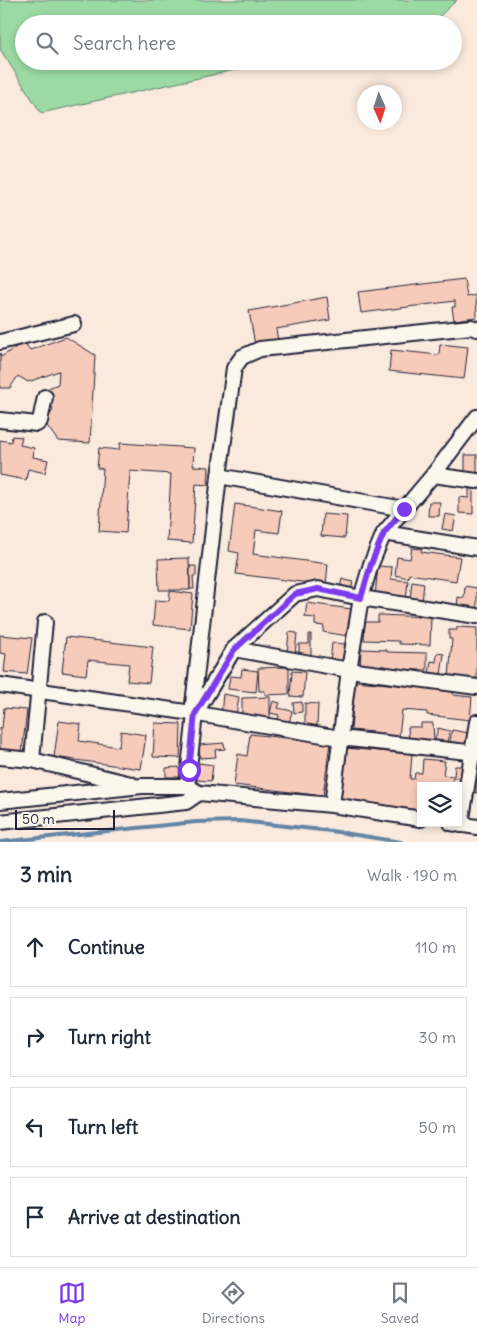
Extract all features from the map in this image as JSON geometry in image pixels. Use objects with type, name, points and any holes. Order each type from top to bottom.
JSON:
[{"type":"street","points":[[0,342],[74,324]]},
{"type":"street","points":[[187,786],[219,476],[234,368],[242,357],[260,350],[471,327],[477,329]]},
{"type":"street","points":[[0,420],[32,425],[37,424],[40,421],[45,397]]},
{"type":"street","points":[[332,805],[349,670],[361,598],[371,564],[384,533],[433,475],[477,417]]},
{"type":"street","points":[[433,475],[477,481]]},
{"type":"street","points":[[219,476],[404,509]]},
{"type":"street","points":[[384,533],[477,548]]},
{"type":"street","points":[[194,713],[234,650],[295,594],[318,589],[361,598],[477,616]]},
{"type":"street","points":[[32,760],[46,622]]},
{"type":"street","points":[[234,650],[349,670],[477,687]]},
{"type":"street","points":[[0,685],[194,713],[340,738],[474,753]]},
{"type":"street","points":[[462,800],[474,753],[477,722]]},
{"type":"street","points":[[0,757],[32,760],[142,786]]},
{"type":"street","points":[[0,801],[142,786],[187,786],[199,793],[332,805],[417,818]]},
{"type":"street","points":[[0,822],[186,802],[199,793]]},
{"type":"street","points":[[462,825],[477,827]]},
{"type":"green space","points":[[0,0],[457,0],[441,15],[15,15],[15,70],[234,70],[41,113],[0,49]]},
{"type":"building","points":[[464,279],[467,297],[476,295],[477,317],[454,320],[452,307],[455,307],[455,301],[361,313],[358,292]]},
{"type":"building","points":[[327,297],[330,320],[276,329],[278,341],[255,345],[249,311]]},
{"type":"building","points":[[66,337],[95,355],[90,443],[58,441],[45,423],[53,410],[46,389],[58,384],[59,371],[28,382],[18,376],[10,388],[0,388],[0,353],[1,357],[24,342],[30,350]]},
{"type":"building","points":[[440,344],[468,347],[464,379],[389,371],[391,350],[439,355]]},
{"type":"building","points":[[12,436],[22,437],[20,445],[34,448],[33,457],[48,460],[45,473],[28,469],[26,480],[0,475],[0,440],[11,442]]},
{"type":"building","points":[[120,443],[194,448],[193,466],[209,467],[208,485],[196,484],[192,543],[167,541],[171,474],[130,471],[126,533],[99,531],[103,469],[97,468],[99,448],[119,450]]},
{"type":"building","points":[[465,455],[477,455],[477,473],[465,473]]},
{"type":"building","points":[[469,489],[473,489],[473,514],[459,513],[459,497],[469,498]]},
{"type":"building","points":[[429,502],[440,502],[439,516],[428,516]]},
{"type":"building","points":[[235,504],[282,511],[279,533],[256,530],[253,554],[328,564],[326,585],[236,574],[239,553],[229,551]]},
{"type":"building","points":[[323,514],[347,516],[345,538],[321,536]]},
{"type":"building","points":[[445,514],[456,516],[453,531],[442,529]]},
{"type":"building","points":[[412,548],[422,549],[421,552],[460,557],[456,581],[409,574],[408,578],[395,575],[397,557],[410,559]]},
{"type":"building","points":[[189,558],[190,590],[159,590],[158,559]]},
{"type":"building","points":[[190,566],[196,566],[196,576],[193,576],[194,589],[190,589]]},
{"type":"building","points":[[378,566],[392,567],[391,579],[408,581],[406,600],[375,596]]},
{"type":"building","points":[[342,579],[353,582],[350,594],[339,592]]},
{"type":"building","points":[[412,581],[424,583],[422,602],[410,601]]},
{"type":"building","points":[[465,586],[477,588],[477,610],[457,608],[458,597],[464,598]]},
{"type":"building","points":[[170,591],[193,594],[190,629],[153,625],[155,600],[169,601]]},
{"type":"building","points":[[307,603],[351,609],[348,636],[323,632],[324,626],[315,625],[315,618],[305,617]]},
{"type":"building","points":[[378,615],[431,617],[430,645],[399,644],[399,641],[364,640],[365,622],[378,622]]},
{"type":"building","points":[[457,627],[477,628],[477,680],[449,678],[452,639],[449,639],[449,630],[457,630]]},
{"type":"building","points":[[289,632],[297,633],[295,655],[287,654]]},
{"type":"building","points":[[309,634],[311,634],[311,657],[299,657],[299,644],[309,644]]},
{"type":"building","points":[[0,635],[32,638],[27,674],[4,672],[6,654],[0,653]]},
{"type":"building","points":[[66,637],[153,647],[149,683],[127,681],[129,664],[88,660],[86,675],[62,672]]},
{"type":"building","points":[[332,643],[345,644],[344,662],[330,661]]},
{"type":"building","points":[[361,649],[427,653],[427,670],[360,669]]},
{"type":"building","points":[[437,653],[444,654],[441,675],[429,673],[431,661],[436,662]]},
{"type":"building","points":[[289,667],[289,694],[265,695],[265,691],[259,691],[258,668]]},
{"type":"building","points":[[242,669],[258,671],[256,692],[228,689],[230,676],[241,677]]},
{"type":"building","points":[[292,671],[305,672],[303,697],[290,696]]},
{"type":"building","points":[[355,681],[453,690],[453,695],[472,697],[470,720],[427,715],[427,712],[402,710],[399,737],[385,736],[385,733],[351,730]]},
{"type":"building","points":[[223,694],[239,697],[236,716],[221,714]]},
{"type":"building","points":[[270,697],[270,718],[242,719],[242,698]]},
{"type":"building","points":[[273,701],[280,703],[278,708],[292,711],[289,723],[278,719],[279,715],[270,713]]},
{"type":"building","points":[[302,702],[302,712],[294,713],[293,703]]},
{"type":"building","points":[[305,703],[318,704],[317,726],[305,725]]},
{"type":"building","points":[[4,708],[27,710],[22,752],[0,750],[0,728],[2,728]]},
{"type":"building","points":[[59,721],[81,724],[79,741],[119,747],[121,731],[146,735],[141,769],[54,757]]},
{"type":"building","points":[[155,723],[181,724],[180,758],[153,757]]},
{"type":"building","points":[[421,723],[433,723],[434,742],[409,742],[408,727],[421,727]]},
{"type":"building","points":[[438,728],[450,731],[447,746],[434,743]]},
{"type":"building","points":[[452,730],[469,733],[467,748],[449,746]]},
{"type":"building","points":[[250,734],[330,743],[323,796],[234,785],[238,754],[247,756]]},
{"type":"building","points":[[224,743],[225,749],[215,750],[216,757],[200,758],[199,745]]},
{"type":"building","points":[[345,748],[412,754],[410,779],[414,779],[415,773],[422,773],[423,759],[445,761],[443,775],[454,776],[455,766],[462,766],[461,778],[453,778],[452,782],[417,782],[417,810],[361,805],[361,801],[341,799]]},
{"type":"building","points":[[199,763],[213,765],[211,781],[197,780]]},
{"type":"building","points":[[477,765],[477,793],[473,792]]},
{"type":"building","points":[[179,767],[180,777],[166,777],[166,768]]},
{"type":"waterway","points":[[0,842],[196,822],[240,821],[331,831],[401,842]]},
{"type":"route","points":[[189,770],[195,714],[234,650],[295,594],[306,590],[318,589],[361,598],[371,564],[384,533],[404,509]]}]
